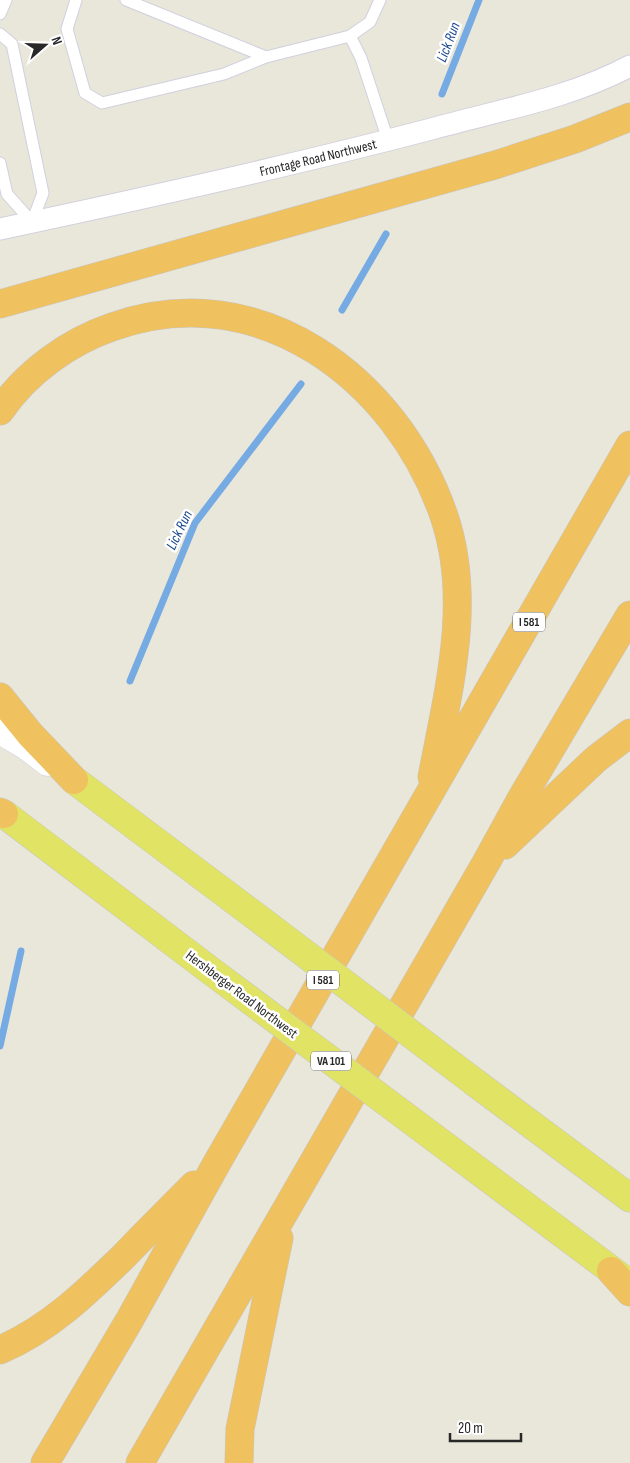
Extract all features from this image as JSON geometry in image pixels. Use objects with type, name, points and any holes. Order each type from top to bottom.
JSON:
[{"type":"highway","points":[[0,304],[511,160],[575,139],[630,117]]},
{"type":"highway","points":[[0,411],[33,374],[62,351],[95,332],[129,320],[157,315],[186,313],[222,315],[259,324],[295,338],[328,357],[352,376],[382,406],[408,441],[429,479],[444,518],[452,550],[457,598],[455,656],[428,799]]},
{"type":"highway","name":"I 581","points":[[45,1463],[129,1321],[218,1161],[630,445]]},
{"type":"highway","points":[[140,1463],[521,799],[630,615]]},
{"type":"highway","points":[[0,697],[30,734],[74,780]]},
{"type":"highway","points":[[487,861],[596,759],[630,733]]},
{"type":"highway","points":[[0,1350],[19,1342],[53,1321],[88,1292],[218,1161]]},
{"type":"highway","points":[[239,1463],[240,1429],[284,1214]]},
{"type":"highway","points":[[620,1277],[630,1292]]},
{"type":"main road","points":[[0,730],[27,746],[74,780],[630,1198]]},
{"type":"main road","name":"Hershberger Road Northwest","points":[[1,812],[211,972],[620,1277]]},
{"type":"street","name":"Frontage Road Northwest","points":[[0,229],[388,140],[541,100],[583,86],[630,66]]},
{"type":"lane","points":[[0,14],[6,0]]},
{"type":"lane","points":[[76,0],[67,29],[85,93],[102,103],[224,74],[266,57],[350,36],[370,22],[380,0]]},
{"type":"lane","points":[[126,0],[266,57]]},
{"type":"lane","points":[[0,34],[12,44],[43,193],[32,222],[7,194],[0,163]]},
{"type":"lane","points":[[350,36],[361,58],[388,140]]},
{"type":"waterway","name":"Lick Run","points":[[442,94],[479,0]]},
{"type":"waterway","name":"Lick Run","points":[[342,310],[386,234]]},
{"type":"waterway","name":"Lick Run","points":[[130,681],[195,523],[301,384]]},
{"type":"waterway","name":"Lick Run","points":[[0,1046],[21,951]]}]
